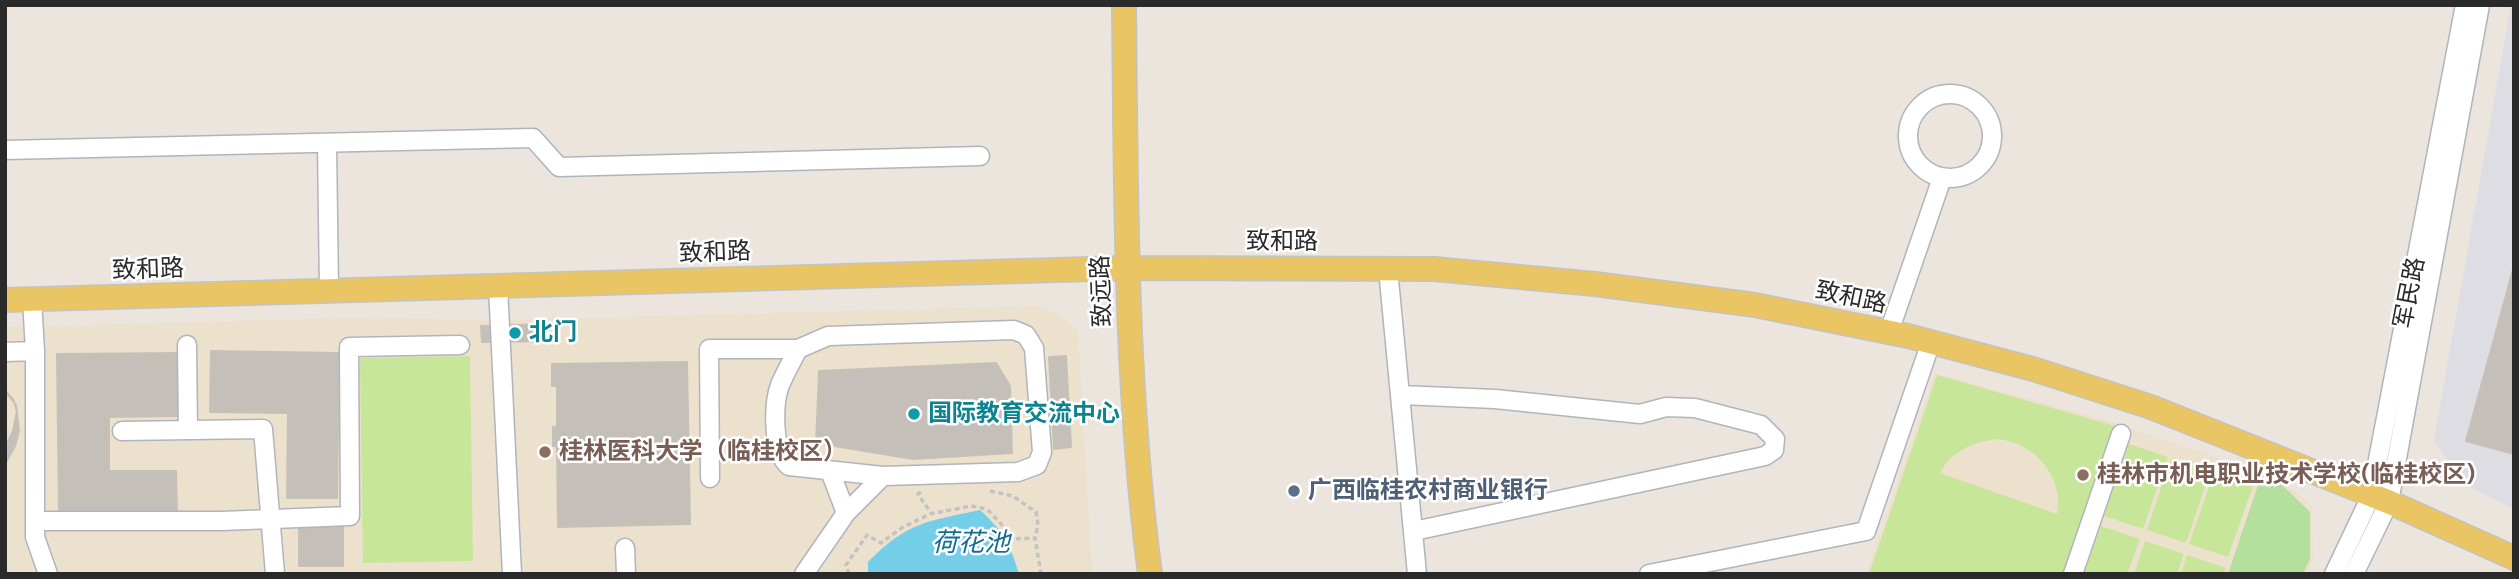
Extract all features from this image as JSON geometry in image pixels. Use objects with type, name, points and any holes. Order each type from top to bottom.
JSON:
[{"type":"main road","name":"致远路","points":[[1124,5],[1127,268],[1139,486],[1150,574]]},
{"type":"main road","name":"致和路","points":[[5,300],[1127,268],[1434,269],[1595,284],[1755,305],[1889,332],[2033,369],[2151,407],[2380,499],[2514,558]]},
{"type":"street","name":"军民路","points":[[2334,574],[2380,499],[2465,5]]},
{"type":"street","name":"军民路","points":[[2354,574],[2380,499],[2480,5]]},
{"type":"street","points":[[1961,95],[1975,101],[1992,124],[1990,153],[1982,165],[1970,174],[1957,178],[1942,178],[1929,174],[1911,153],[1908,127],[1913,114],[1922,104],[1934,97],[1961,95]]},
{"type":"street","points":[[5,150],[533,138],[559,167],[981,156]]},
{"type":"street","points":[[327,144],[329,291]]},
{"type":"street","points":[[1889,332],[1942,178]]},
{"type":"street","points":[[1388,269],[1417,574]]},
{"type":"street","points":[[498,286],[512,574]]},
{"type":"street","points":[[32,299],[35,351],[35,537],[48,574]]},
{"type":"street","points":[[710,478],[709,349],[798,349],[828,337],[1014,330],[1029,339],[1034,348],[1042,452],[1037,466],[1018,472],[883,476],[789,466],[779,452],[776,423],[778,394],[798,349]]},
{"type":"street","points":[[1649,574],[1867,531],[1931,342]]},
{"type":"street","points":[[187,345],[188,430]]},
{"type":"street","points":[[35,521],[271,520],[350,516],[349,347],[460,345]]},
{"type":"street","points":[[5,352],[35,351]]},
{"type":"street","points":[[1401,395],[1495,399],[1640,414],[1667,407],[1695,408],[1761,425],[1775,439],[1774,450],[1765,456],[1414,531]]},
{"type":"street","points":[[122,431],[263,429],[275,574]]},
{"type":"street","points":[[2073,574],[2121,434]]},
{"type":"street","points":[[830,471],[846,513]]},
{"type":"street","points":[[804,574],[846,513],[883,476]]},
{"type":"street","points":[[625,548],[626,574]]},
{"type":"path","points":[[929,489],[918,494],[931,514]]},
{"type":"path","points":[[986,490],[1013,496],[1036,512],[1038,525],[1035,538],[1041,574]]},
{"type":"path","points":[[849,574],[846,565],[867,535],[881,543],[902,527],[931,514],[971,506],[987,509],[1011,539],[1035,538]]},
{"type":"shaded area","points":[[2511,5],[2514,5],[2514,509],[2465,485],[2434,440]]},
{"type":"shaded area","name":"桂林医科大学（临桂校区）","points":[[1037,306],[1061,315],[1078,331],[1092,574],[5,574],[5,327],[348,318],[500,320]]},
{"type":"shaded area","name":"桂林市机电职业技术学校(临桂校区)","points":[[1935,373],[2109,421],[2283,482],[2312,505],[2313,561],[2307,574],[1866,574]]},
{"type":"green space","points":[[470,356],[473,561],[363,563],[360,358]]},
{"type":"green space","points":[[1937,375],[2115,426],[2064,574],[1869,574]],"holes":[[[1997,439],[2010,442],[2034,454],[2051,474],[2058,500],[2057,514],[1940,473],[1950,459],[1971,445]]]},
{"type":"green space","points":[[2129,444],[2168,457],[2143,529],[2104,516]]},
{"type":"green space","points":[[2171,458],[2210,472],[2186,543],[2147,530]]},
{"type":"green space","points":[[2214,472],[2253,486],[2228,557],[2189,544]]},
{"type":"green space","points":[[2261,476],[2281,484],[2310,512],[2310,559],[2303,574],[2228,574]]},
{"type":"green space","points":[[2101,526],[2140,539],[2127,574],[2084,574]]},
{"type":"green space","points":[[2145,541],[2184,554],[2177,574],[2134,574]]},
{"type":"green space","points":[[2187,555],[2226,568],[2224,574],[2181,574]]},
{"type":"water","name":"荷花池","points":[[980,510],[1005,539],[1019,574],[868,574],[868,562],[907,531],[932,521]]},
{"type":"building","points":[[2514,266],[2514,454],[2466,441]]},
{"type":"building","name":"北门","points":[[549,324],[550,341],[482,342],[481,326]]},
{"type":"building","points":[[211,351],[339,353],[337,498],[287,498],[288,413],[210,412]]},
{"type":"building","points":[[181,353],[181,416],[109,417],[109,471],[176,471],[177,512],[59,514],[57,354]]},
{"type":"building","points":[[1066,356],[1071,447],[1054,449],[1049,357]]},
{"type":"building","points":[[687,362],[690,524],[558,527],[557,446],[553,446],[553,427],[557,427],[557,386],[552,386],[552,364]]},
{"type":"building","name":"国际教育交流中心","points":[[996,363],[1010,386],[1012,453],[913,459],[816,443],[819,371]]},
{"type":"building","points":[[5,391],[16,405],[19,431],[15,446],[5,464]]},
{"type":"building","points":[[5,391],[13,399],[17,411],[13,431],[5,448]]},
{"type":"building","points":[[299,525],[343,525],[343,566],[299,566]]},
{"type":"place","name":"北门","points":[[515,333]]},
{"type":"place","name":"国际教育交流中心","points":[[914,414]]},
{"type":"place","name":"桂林医科大学（临桂校区）","points":[[545,452]]},
{"type":"place","name":"桂林市机电职业技术学校(临桂校区)","points":[[2083,475]]},
{"type":"place","name":"广西临桂农村商业银行","points":[[1294,491]]}]
